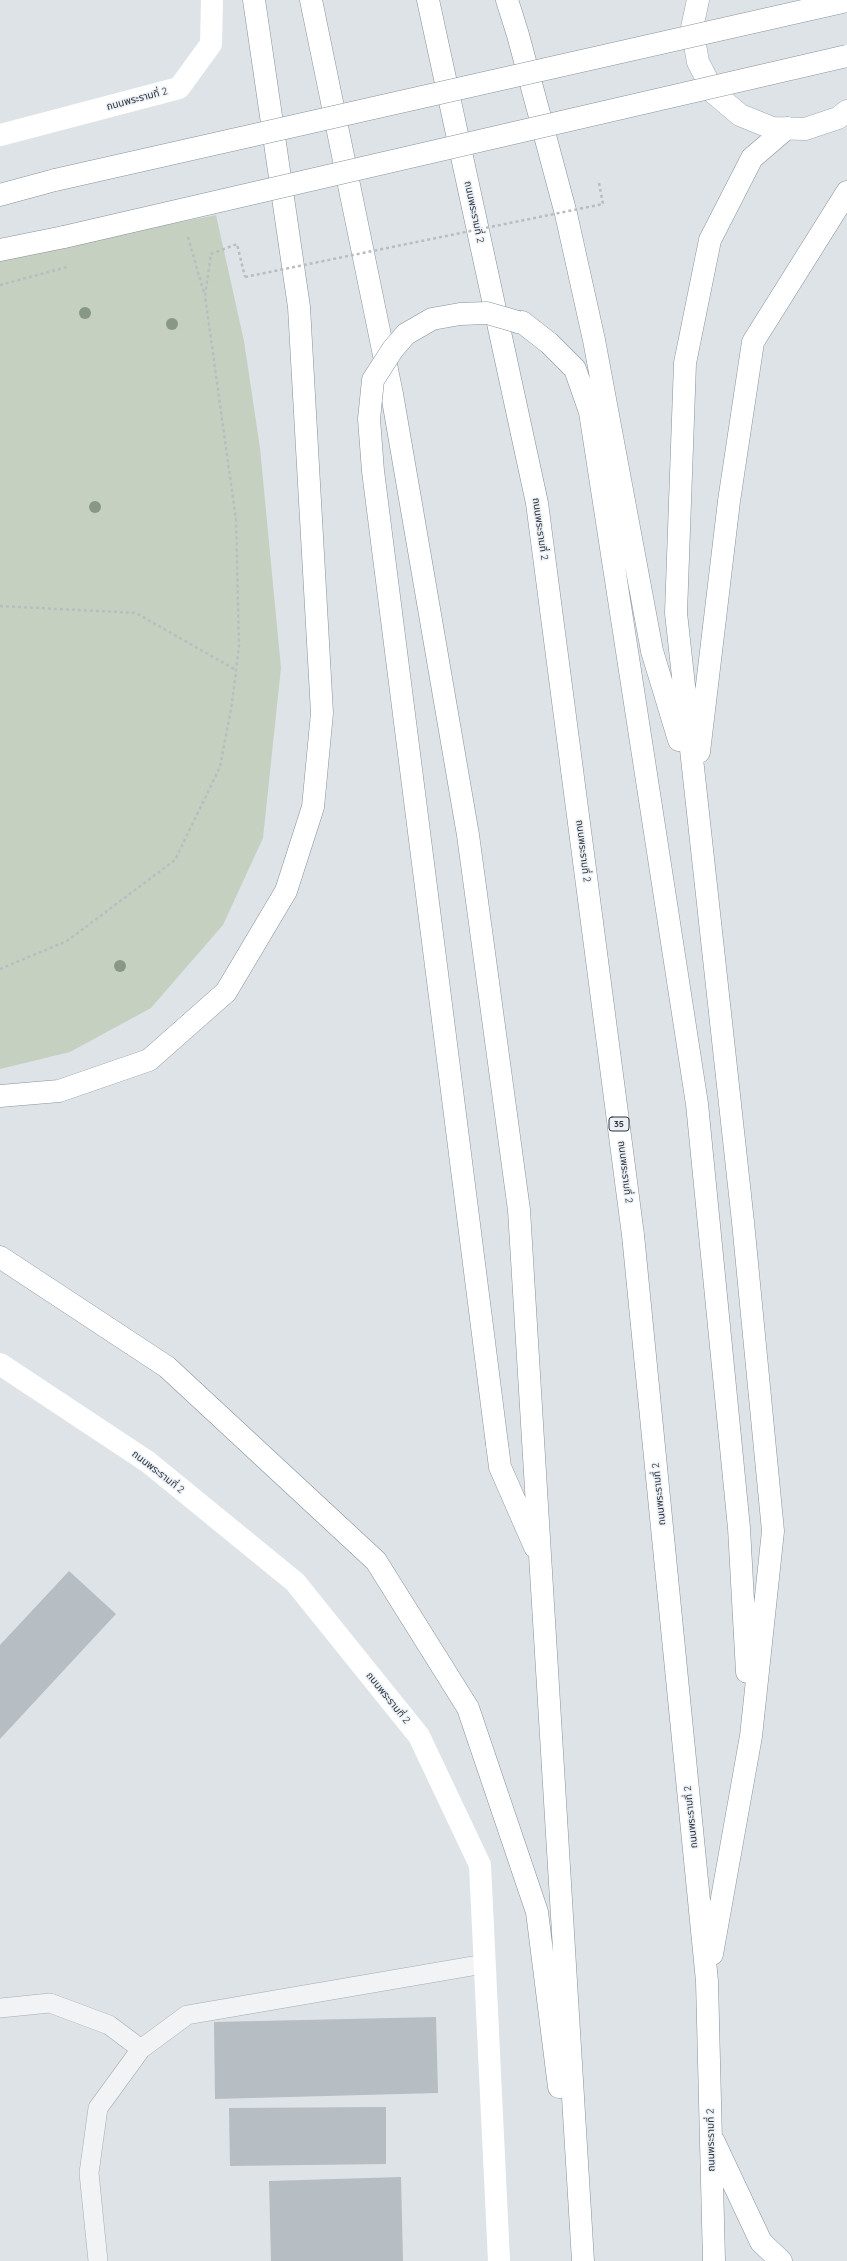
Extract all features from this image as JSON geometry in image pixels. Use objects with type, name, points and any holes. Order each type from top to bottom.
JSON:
[{"type":"main road","name":"ถนนพระรามที่ 2","points":[[0,135],[179,88],[211,44],[212,0]]},
{"type":"main road","points":[[0,1096],[60,1091],[149,1060],[226,992],[286,891],[313,807],[322,714],[298,307],[254,0]]},
{"type":"main road","points":[[311,0],[392,394],[468,835],[519,1210],[582,2261]]},
{"type":"main road","name":"ถนนพระรามที่ 2","points":[[428,0],[538,503],[633,1235],[707,1981],[714,2261]]},
{"type":"main road","points":[[507,0],[527,66],[566,214],[594,340],[652,651],[694,791]]},
{"type":"main road","points":[[698,0],[692,28],[698,62],[714,93],[740,115],[772,128],[805,129],[838,118],[847,111]]},
{"type":"main road","points":[[0,195],[55,180],[847,2]]},
{"type":"main road","points":[[527,66],[692,28]]},
{"type":"main road","points":[[0,250],[64,237],[847,56]]},
{"type":"main road","points":[[544,132],[714,93]]},
{"type":"main road","points":[[707,1981],[751,1736],[773,1531],[743,1222],[694,791],[676,613],[685,363],[710,240],[752,158],[787,128]]},
{"type":"main road","points":[[694,791],[729,501],[753,342],[847,192]]},
{"type":"main road","points":[[541,1561],[500,1467],[373,471],[369,420],[373,380],[393,349],[406,334],[432,319],[460,314],[487,312],[522,322],[549,343],[575,369],[590,412],[697,1104],[739,1528],[751,1736]]},
{"type":"main road","points":[[0,1257],[167,1367],[376,1561],[468,1708],[537,1912],[582,2261]]},
{"type":"main road","name":"ถนนพระรามที่ 2","points":[[0,1364],[148,1462],[295,1582],[419,1736],[480,1865],[499,2261]]},
{"type":"main road","points":[[711,2136],[761,2242],[780,2261]]},
{"type":"lane","points":[[513,0],[518,35]]},
{"type":"lane","points":[[98,2261],[89,2173],[98,2108],[141,2049],[187,2015],[484,1964]]},
{"type":"lane","points":[[0,2008],[50,2003],[109,2025],[141,2049]]},
{"type":"path","points":[[205,296],[211,254],[237,244],[245,277],[603,204],[599,183]]},
{"type":"path","points":[[0,969],[67,941],[175,860],[220,768],[239,646],[236,520],[205,296],[189,237],[181,238]]},
{"type":"path","points":[[0,285],[68,267]]},
{"type":"path","points":[[0,606],[136,613],[236,670]]},
{"type":"green space","points":[[216,215],[244,341],[260,448],[281,668],[263,838],[223,925],[151,1008],[70,1052],[0,1069],[0,261],[78,242]]},
{"type":"building","points":[[69,1571],[116,1614],[0,1739],[0,1645]]},
{"type":"building","points":[[436,2017],[438,2093],[215,2099],[214,2022]]},
{"type":"building","points":[[386,2107],[386,2164],[230,2166],[229,2108]]},
{"type":"building","points":[[401,2177],[403,2261],[271,2261],[269,2181]]}]
